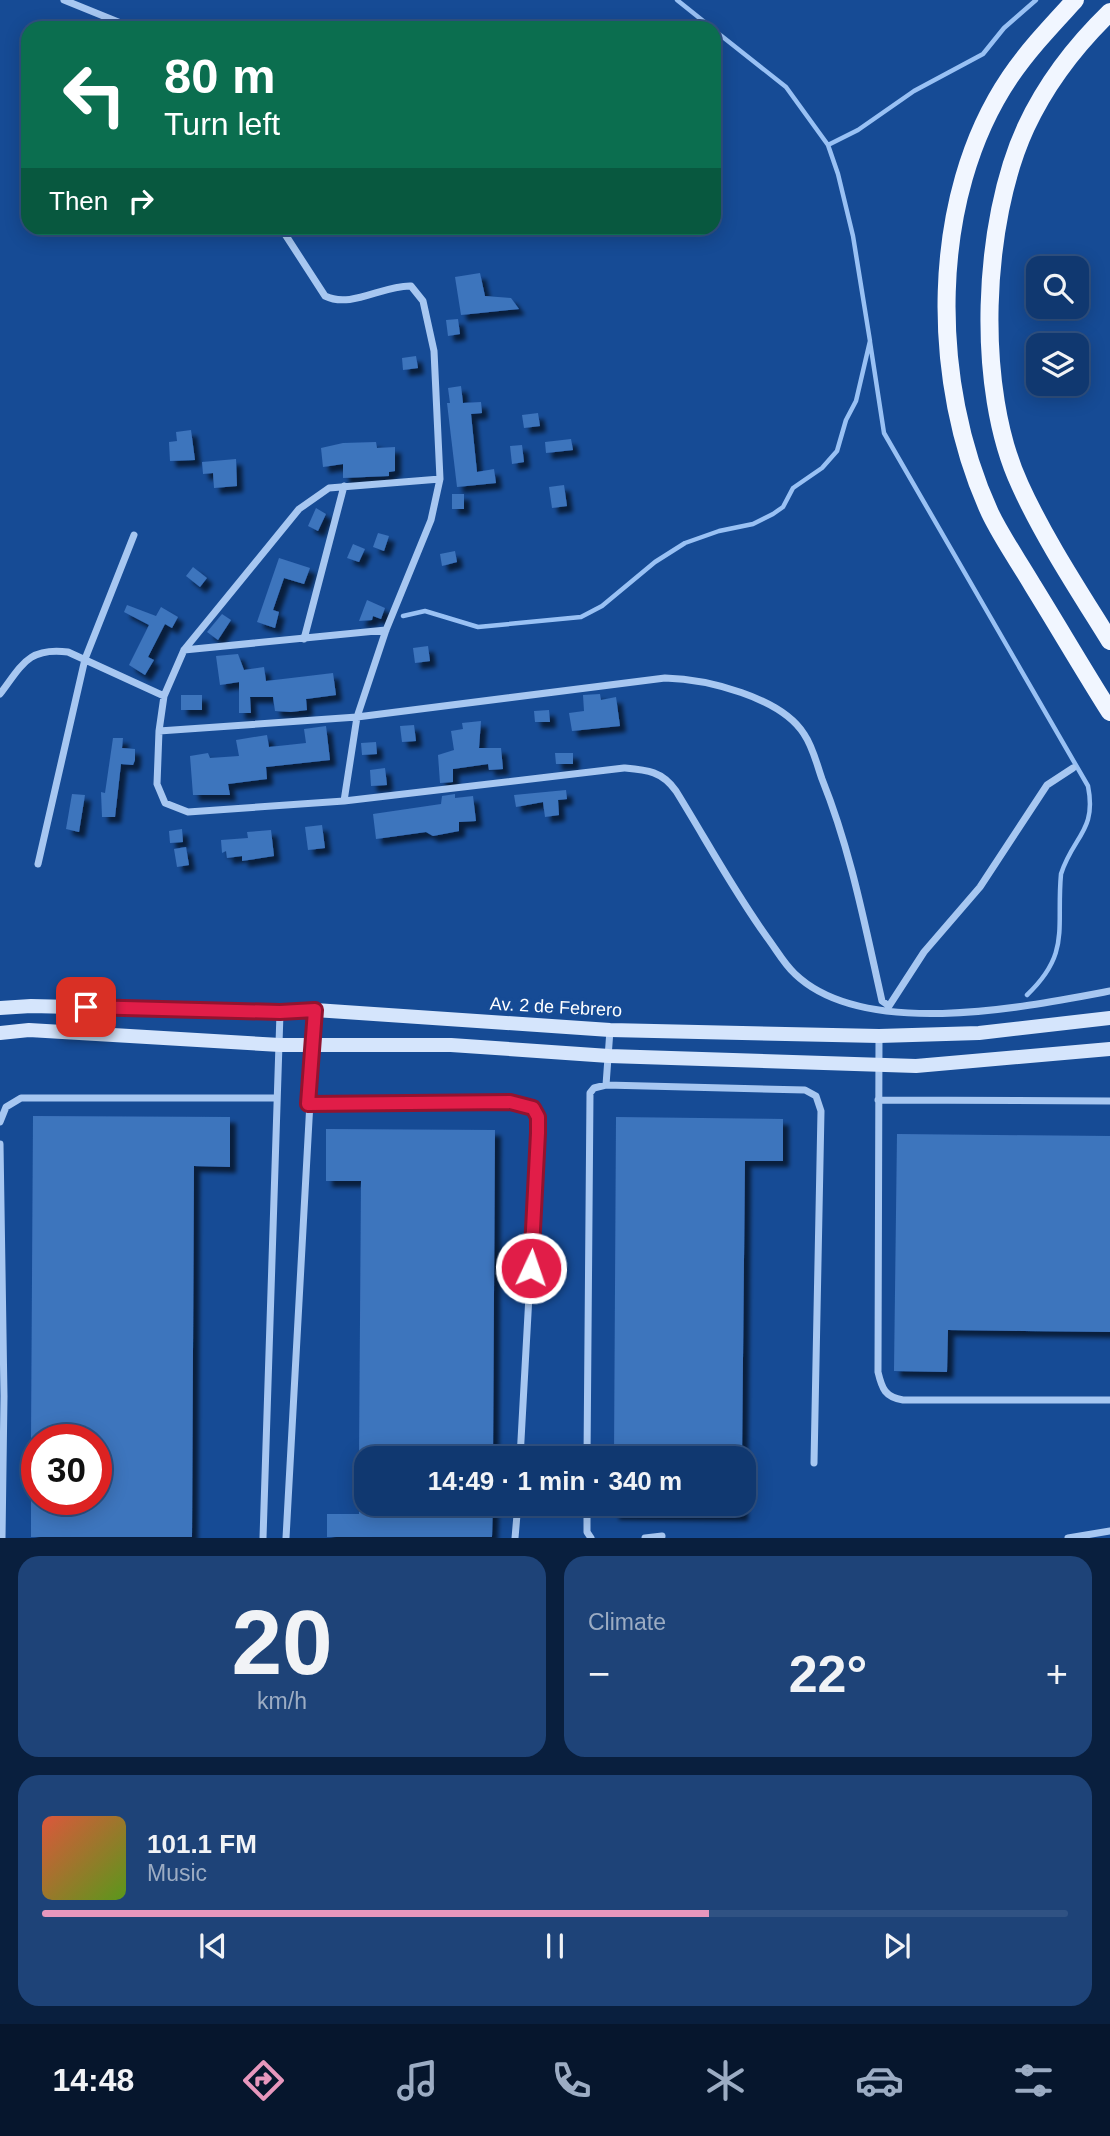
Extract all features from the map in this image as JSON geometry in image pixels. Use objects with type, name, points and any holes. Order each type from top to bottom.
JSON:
[{"type":"main road","points":[[1075,0],[1010,77],[976,142],[950,249],[945,311],[947,362],[957,414],[990,513],[1110,712]]},
{"type":"main road","points":[[1110,12],[1084,37],[1051,83],[1026,127],[1009,177],[995,245],[989,318],[992,380],[1001,428],[1019,484],[1110,641]]},
{"type":"main road","name":"Av. 2 de Febrero","points":[[0,1008],[31,1006],[280,1012],[315,1010],[610,1030],[878,1036],[979,1033],[1110,1018]]},
{"type":"main road","points":[[0,1033],[29,1030],[281,1045],[451,1045],[609,1056],[916,1066],[1110,1049]]},
{"type":"street","points":[[64,0],[116,21]]},
{"type":"street","points":[[286,235],[325,296],[331,299],[350,299],[411,286],[423,301],[434,351],[440,479],[431,520],[386,630],[357,717],[344,801]]},
{"type":"street","points":[[440,479],[329,488],[299,509],[184,650],[164,696],[159,731],[157,784],[165,803],[176,810],[188,812],[344,801],[624,768],[651,771],[666,778],[676,791],[739,899],[795,975],[827,994],[880,1012],[942,1013],[1028,1007],[1110,991]]},
{"type":"street","points":[[304,639],[344,486]]},
{"type":"street","points":[[38,864],[85,659],[134,535]]},
{"type":"street","points":[[184,650],[386,630]]},
{"type":"street","points":[[0,694],[29,656],[56,650],[85,659],[164,696]]},
{"type":"street","points":[[159,731],[357,717],[665,678],[689,679],[775,707],[804,733],[830,798],[862,901],[882,1001],[886,1005],[894,1002],[909,973],[980,887],[1047,785],[1073,768]]},
{"type":"street","points":[[286,1538],[315,1010]]},
{"type":"street","points":[[263,1538],[280,1012]]},
{"type":"street","points":[[606,1085],[610,1030]]},
{"type":"street","points":[[878,1036],[878,1372],[881,1388],[890,1398],[903,1401],[1110,1399]]},
{"type":"street","points":[[587,1446],[588,1101],[594,1088],[606,1085],[806,1090],[816,1096],[821,1104],[814,1463]]},
{"type":"street","points":[[0,1122],[6,1107],[21,1098],[276,1098]]},
{"type":"street","points":[[878,1100],[1110,1101]]},
{"type":"street","points":[[308,1104],[510,1102],[533,1108],[538,1117],[538,1133],[521,1446]]},
{"type":"street","points":[[0,1144],[4,1396],[2,1538]]},
{"type":"street","points":[[515,1538],[517,1516]]},
{"type":"street","points":[[587,1516],[587,1532],[591,1538]]},
{"type":"street","points":[[1068,1538],[1108,1534]]},
{"type":"street","points":[[645,1538],[662,1536]]},
{"type":"building","points":[[480,273],[485,296],[511,298],[519,309],[461,315],[455,277]]},
{"type":"building","points":[[458,319],[460,334],[448,336],[446,320]]},
{"type":"building","points":[[416,356],[418,368],[403,370],[402,358]]},
{"type":"building","points":[[461,386],[463,403],[481,402],[482,413],[471,414],[477,472],[494,469],[496,483],[457,487],[447,403],[450,403],[448,388]]},
{"type":"building","points":[[538,413],[540,426],[524,428],[522,415]]},
{"type":"building","points":[[191,430],[195,460],[170,461],[169,442],[177,441],[176,432]]},
{"type":"building","points":[[571,439],[573,450],[546,453],[545,442]]},
{"type":"building","points":[[376,442],[377,448],[395,447],[395,471],[389,472],[389,476],[343,478],[343,464],[323,467],[321,448],[343,443]]},
{"type":"building","points":[[522,445],[524,462],[512,464],[510,446]]},
{"type":"building","points":[[236,459],[237,486],[214,488],[213,473],[203,474],[202,462]]},
{"type":"building","points":[[564,485],[567,506],[552,508],[549,487]]},
{"type":"building","points":[[452,494],[464,494],[464,509],[452,509]]},
{"type":"building","points":[[316,508],[326,514],[318,531],[308,526]]},
{"type":"building","points":[[378,533],[389,536],[384,551],[373,547]]},
{"type":"building","points":[[353,544],[365,549],[359,562],[347,558]]},
{"type":"building","points":[[455,551],[457,562],[442,566],[440,554]]},
{"type":"building","points":[[279,558],[310,568],[304,584],[284,578],[273,610],[279,612],[275,628],[257,622]]},
{"type":"building","points":[[193,567],[207,578],[200,587],[186,576]]},
{"type":"building","points":[[367,600],[385,608],[381,619],[373,616],[372,620],[359,621]]},
{"type":"building","points":[[127,605],[156,616],[161,607],[178,617],[172,628],[165,624],[148,657],[154,660],[145,675],[129,665],[149,625],[124,612]]},
{"type":"building","points":[[222,614],[231,620],[218,640],[207,632]]},
{"type":"building","points":[[428,646],[430,661],[415,663],[413,648]]},
{"type":"building","points":[[238,654],[244,670],[264,667],[266,681],[333,673],[336,695],[306,699],[307,710],[291,712],[275,711],[273,697],[250,697],[251,713],[239,713],[239,682],[220,685],[216,656]]},
{"type":"building","points":[[600,694],[601,700],[616,697],[620,726],[572,731],[569,713],[584,711],[583,695]]},
{"type":"building","points":[[181,695],[202,695],[202,710],[181,710]]},
{"type":"building","points":[[549,710],[550,722],[535,722],[534,711]]},
{"type":"building","points":[[481,721],[479,748],[501,748],[503,769],[489,770],[488,764],[453,769],[453,782],[440,783],[438,755],[454,750],[451,731],[463,729],[462,723]]},
{"type":"building","points":[[414,725],[416,741],[402,742],[400,726]]},
{"type":"building","points":[[326,726],[330,760],[266,767],[267,779],[228,784],[230,795],[193,795],[190,756],[208,753],[210,758],[239,756],[236,740],[267,735],[269,747],[306,743],[304,729]]},
{"type":"building","points":[[113,738],[123,738],[122,748],[135,749],[135,760],[133,765],[121,764],[115,817],[102,817],[101,792],[105,793]]},
{"type":"building","points":[[376,742],[377,754],[362,755],[361,743]]},
{"type":"building","points":[[555,753],[573,753],[573,764],[556,764]]},
{"type":"building","points":[[385,768],[387,785],[371,786],[370,770]]},
{"type":"building","points":[[566,790],[567,799],[558,800],[559,815],[545,817],[543,802],[516,807],[514,795]]},
{"type":"building","points":[[72,794],[85,795],[79,832],[66,829]]},
{"type":"building","points":[[455,794],[455,798],[473,796],[476,821],[459,822],[459,831],[433,836],[426,832],[376,839],[373,814],[441,804],[442,796]]},
{"type":"building","points":[[322,825],[325,848],[308,850],[305,827]]},
{"type":"building","points":[[182,829],[183,842],[170,843],[169,831]]},
{"type":"building","points":[[271,830],[274,856],[242,861],[242,856],[227,858],[226,851],[222,853],[221,840],[248,838],[247,832]]},
{"type":"building","points":[[186,847],[189,865],[177,867],[174,849]]},
{"type":"building","points":[[33,1116],[230,1117],[230,1167],[194,1166],[192,1537],[31,1537],[31,1515],[112,1515],[112,1424],[31,1424]]},
{"type":"building","points":[[616,1117],[783,1119],[783,1161],[745,1161],[742,1446],[614,1446]]},
{"type":"building","points":[[326,1129],[495,1130],[493,1446],[359,1446],[361,1181],[326,1181]]},
{"type":"building","points":[[897,1134],[1110,1136],[1110,1332],[948,1330],[947,1372],[894,1371]]},
{"type":"building","points":[[327,1514],[493,1516],[492,1537],[327,1537]]},
{"type":"waterway","points":[[677,0],[703,21]]},
{"type":"waterway","points":[[828,145],[858,130],[914,91],[983,54],[1004,28],[1036,0]]},
{"type":"waterway","points":[[403,616],[425,611],[478,627],[581,617],[602,606],[655,562],[685,543],[719,531],[753,524],[773,514],[783,507],[793,488],[822,468],[837,451],[846,420],[856,401],[870,341],[853,236],[838,174],[828,145],[786,87],[721,36]]},
{"type":"waterway","points":[[870,342],[884,433],[1088,786],[1090,801],[1087,824],[1061,874],[1060,925],[1056,953],[1041,980],[1027,995]]},
{"type":"route","points":[[86,1007],[280,1012],[315,1010],[308,1104],[510,1102],[533,1108],[538,1117],[538,1133],[531,1268]]}]
